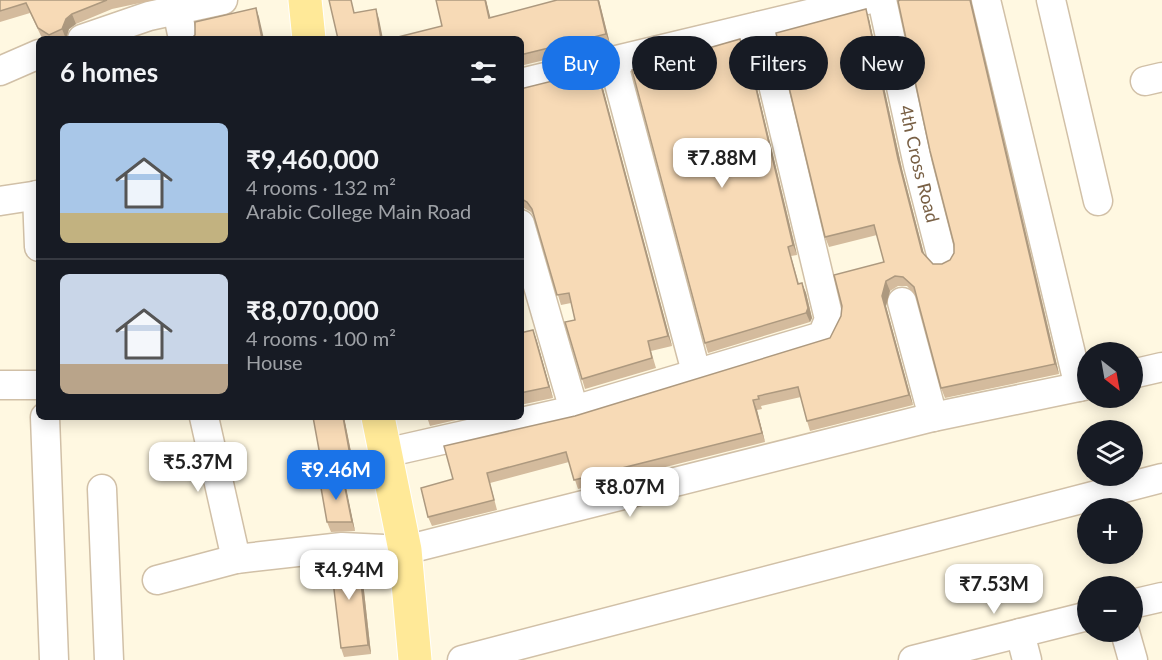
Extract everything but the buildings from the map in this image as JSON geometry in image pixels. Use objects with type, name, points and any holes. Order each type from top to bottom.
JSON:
[{"type":"main road","points":[[305,0],[309,36]]},
{"type":"main road","points":[[379,420],[405,550],[415,660]]},
{"type":"street","points":[[91,36],[149,16],[223,0]]},
{"type":"street","points":[[620,59],[867,0]]},
{"type":"street","name":"4th Cross Road","points":[[882,0],[918,165],[942,258]]},
{"type":"street","points":[[986,0],[1077,362]]},
{"type":"street","points":[[1051,0],[1098,201]]},
{"type":"street","points":[[177,10],[182,36]]},
{"type":"street","points":[[385,453],[573,410],[822,336],[829,319],[759,26]]},
{"type":"street","points":[[0,71],[36,55]]},
{"type":"street","points":[[524,82],[542,78]]},
{"type":"street","points":[[620,87],[696,372]]},
{"type":"street","points":[[0,201],[36,195]]},
{"type":"street","points":[[524,238],[573,410]]},
{"type":"street","points":[[902,302],[933,417]]},
{"type":"street","points":[[1143,371],[1162,367]]},
{"type":"street","points":[[0,385],[36,385]]},
{"type":"street","points":[[157,580],[236,559],[342,547],[405,550],[933,417],[1077,387]]},
{"type":"street","points":[[45,420],[54,660]]},
{"type":"street","points":[[205,420],[236,559]]},
{"type":"street","points":[[462,660],[1162,478]]},
{"type":"street","points":[[102,489],[109,660]]},
{"type":"street","points":[[1143,601],[1162,597]]},
{"type":"street","points":[[913,660],[1077,619]]},
{"type":"street","points":[[1020,633],[1027,660]]},
{"type":"street","points":[[1128,642],[1132,660]]}]
